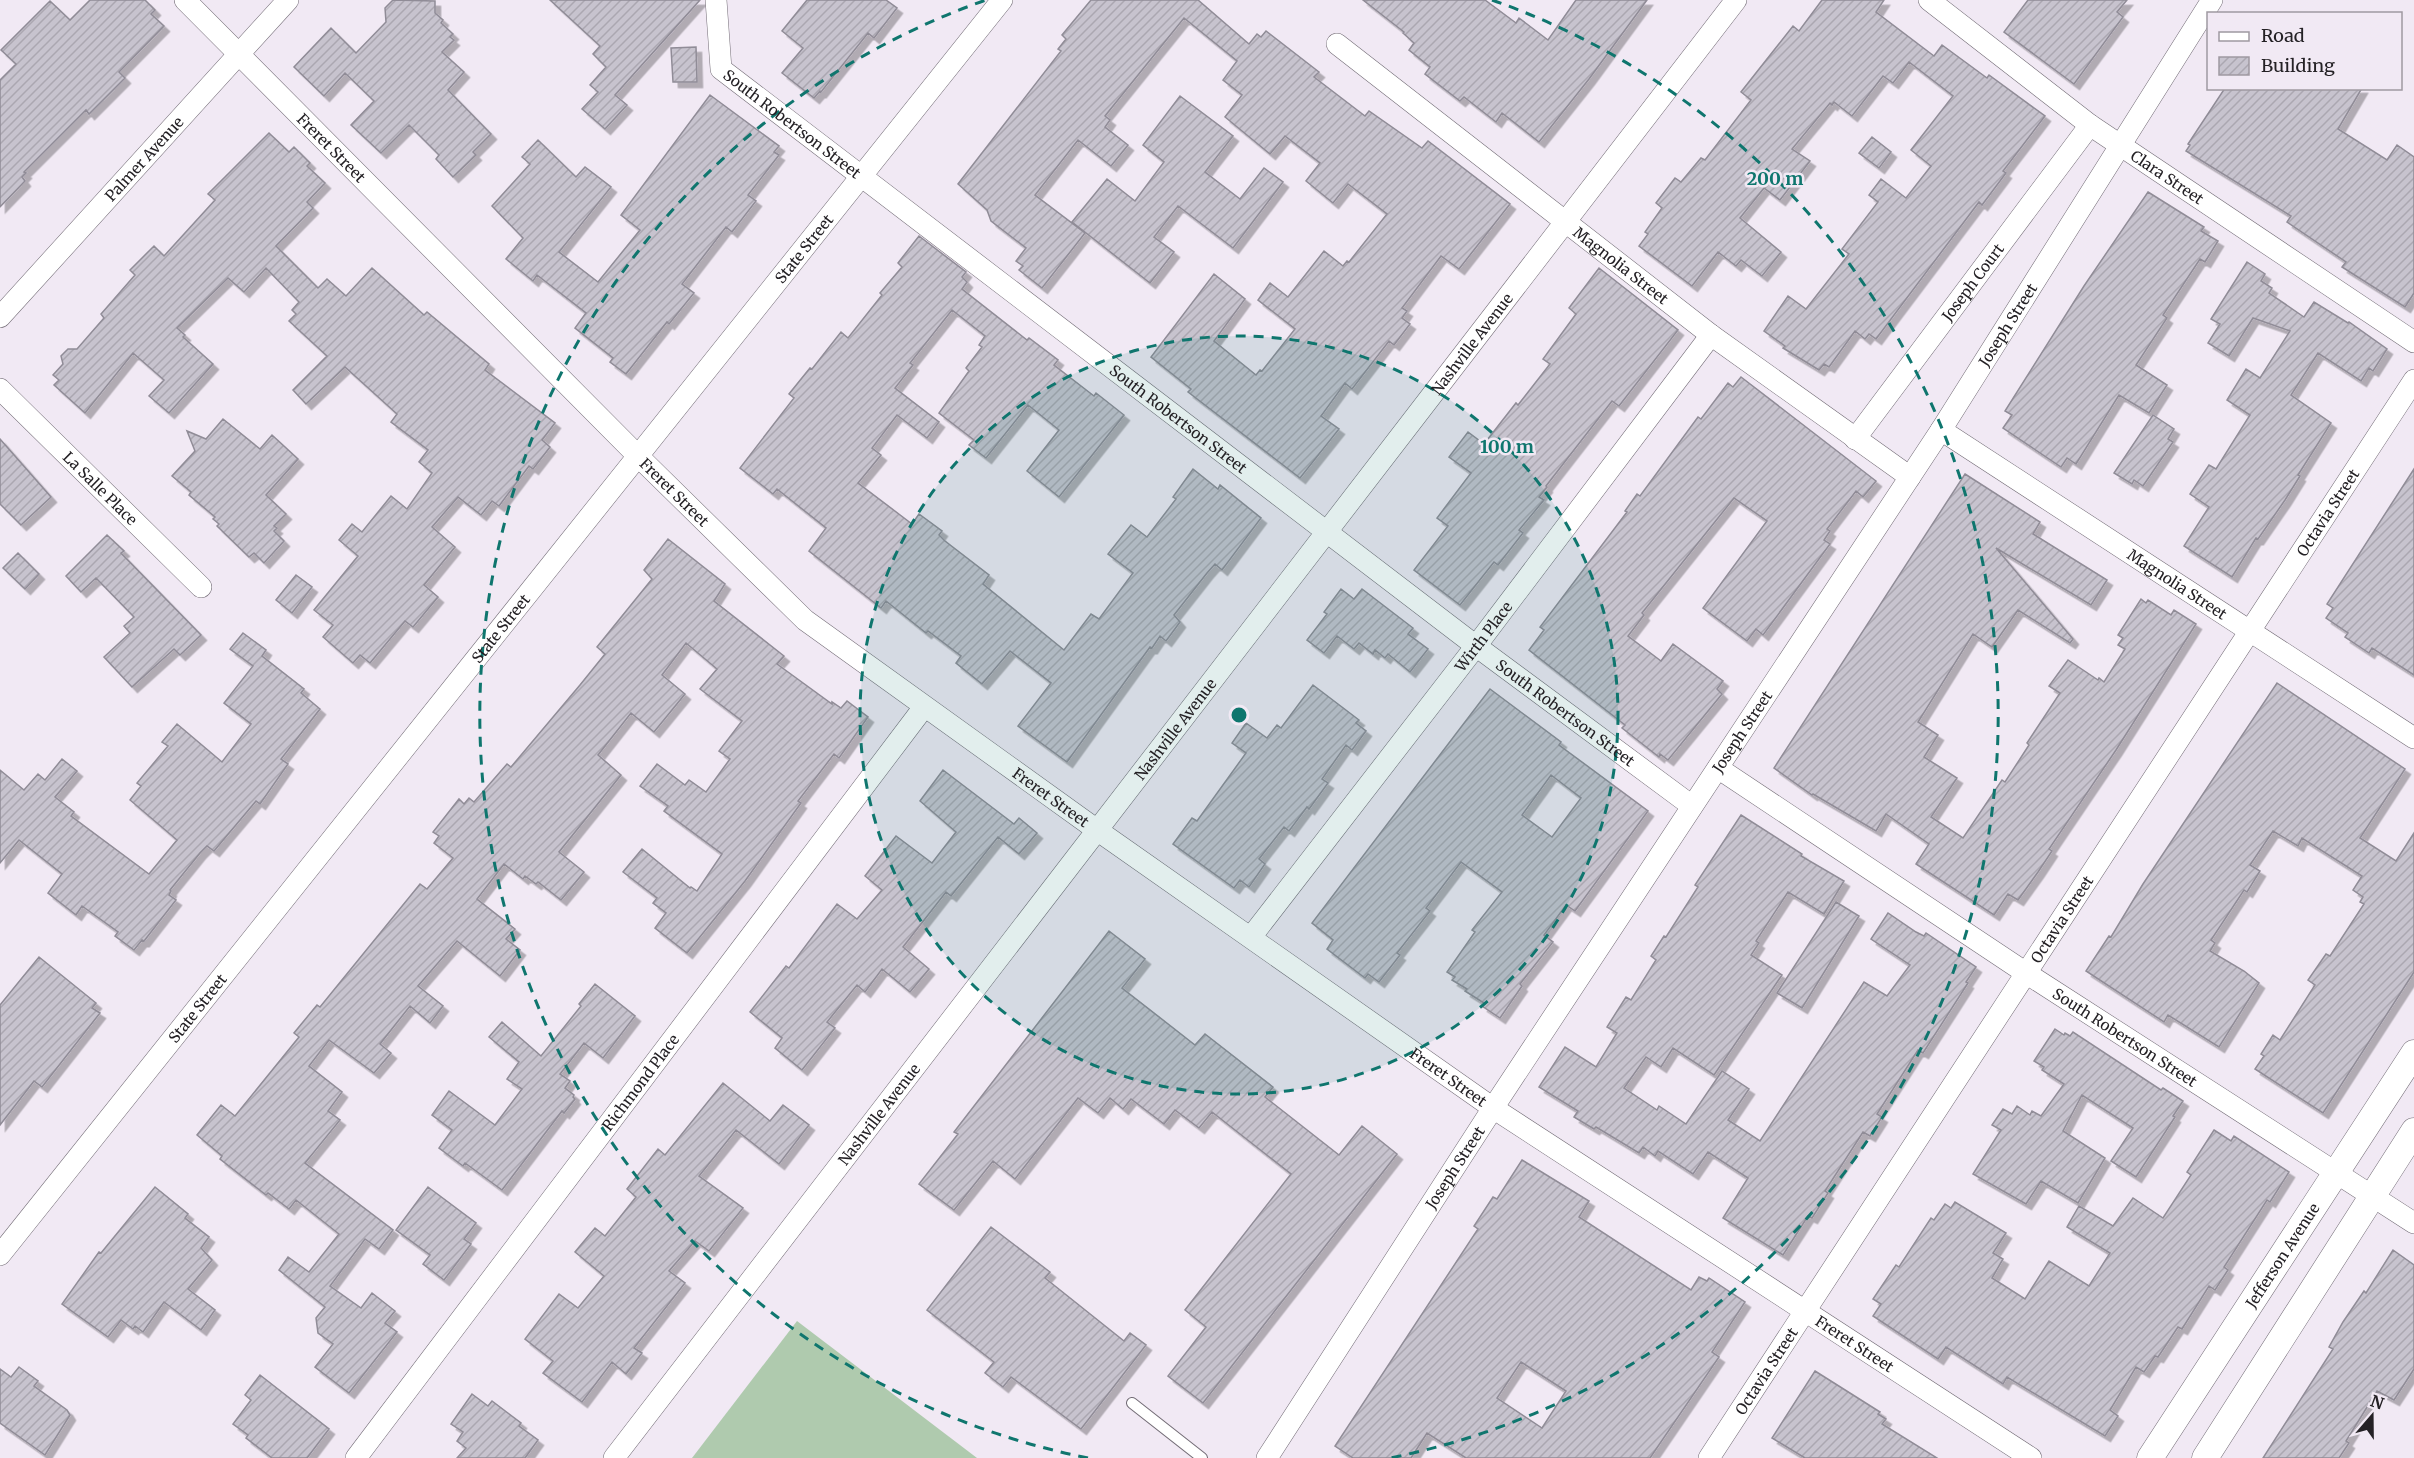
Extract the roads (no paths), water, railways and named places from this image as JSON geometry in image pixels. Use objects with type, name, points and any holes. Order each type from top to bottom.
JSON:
[{"type":"street","name":"Freret Street","points":[[185,0],[639,457],[805,620],[1097,830],[1493,1108],[2031,1458]]},
{"type":"street","name":"Palmer Avenue","points":[[0,317],[288,0]]},
{"type":"street","name":"South Robertson Street","points":[[716,0],[721,69],[1476,646],[1692,807]]},
{"type":"street","name":"State Street","points":[[0,1255],[1002,0]]},
{"type":"street","name":"Nashville Avenue","points":[[614,1458],[1736,0]]},
{"type":"street","name":"Clara Street","points":[[1929,0],[2090,125],[2414,342]]},
{"type":"street","name":"Joseph Street","points":[[1275,1455],[1493,1108],[1941,430],[2212,0]]},
{"type":"street","name":"Magnolia Street","points":[[1337,44],[1711,335],[1910,477]]},
{"type":"street","name":"Joseph Court","points":[[1855,439],[2090,125]]},
{"type":"street","name":"Wirth Place","points":[[1251,937],[1476,646],[1711,335]]},
{"type":"street","name":"Octavia Street","points":[[1709,1458],[2414,380]]},
{"type":"street","name":"La Salle Place","points":[[0,389],[201,587]]},
{"type":"street","name":"Magnolia Street","points":[[1941,430],[2414,738]]},
{"type":"street","name":"Richmond Place","points":[[356,1458],[924,707]]},
{"type":"street","name":"South Robertson Street","points":[[1718,768],[2026,973],[2414,1223]]},
{"type":"street","name":"Jefferson Avenue","points":[[2150,1458],[2414,1053]]},
{"type":"street","points":[[2205,1458],[2414,1131]]},
{"type":"lane","points":[[1132,1403],[1202,1458]]}]
